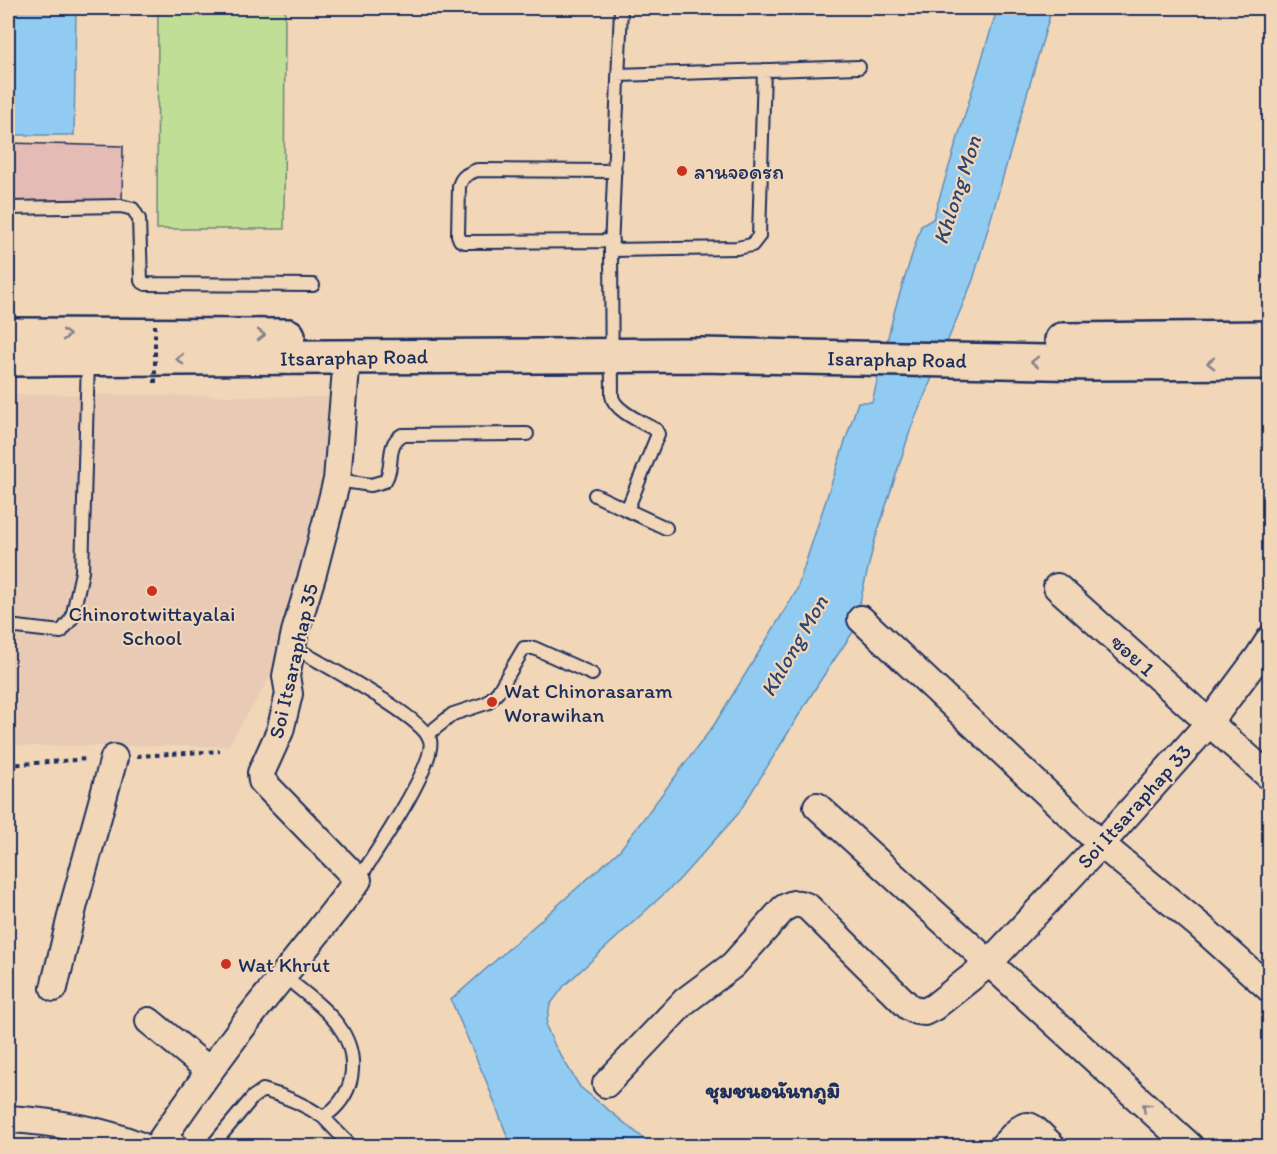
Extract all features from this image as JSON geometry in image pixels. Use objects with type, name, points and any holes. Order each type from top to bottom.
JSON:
[{"type":"main road","points":[[8,335],[611,346]]},
{"type":"main road","points":[[1094,352],[1269,338]]},
{"type":"main road","name":"Itsaraphap Road","points":[[8,359],[347,357],[611,346],[702,346]]},
{"type":"main road","name":"Isaraphap Road","points":[[702,346],[1094,352]]},
{"type":"main road","points":[[1094,352],[1269,362]]},
{"type":"street","name":"Soi Itsaraphap 35","points":[[347,357],[337,480],[286,676],[289,694],[280,731],[261,773],[262,781],[358,880]]},
{"type":"street","name":"ซอย 1","points":[[1057,587],[1269,777]]},
{"type":"street","points":[[861,619],[1101,844],[1200,926],[1269,989]]},
{"type":"street","name":"Soi Itsaraphap 33","points":[[606,1084],[685,1001],[733,965],[783,908],[794,903],[808,907],[909,1006],[924,1012],[934,1007],[988,964],[1101,844],[1209,723],[1260,656],[1269,639]]},
{"type":"street","points":[[54,988],[74,904],[114,758]]},
{"type":"street","points":[[817,806],[1190,1146]]},
{"type":"street","points":[[169,1141],[210,1071],[254,1011],[358,880]]},
{"type":"street","points":[[149,1021],[210,1071]]},
{"type":"street","points":[[8,1119],[33,1120],[99,1133],[141,1146]]},
{"type":"street","points":[[1003,1146],[1021,1126],[1026,1125],[1032,1126],[1052,1146]]},
{"type":"lane","points":[[621,8],[611,246],[613,401],[620,409],[656,430],[658,434],[627,510]]},
{"type":"lane","points":[[618,75],[859,67]]},
{"type":"lane","points":[[615,171],[477,170],[466,174],[459,186],[458,235],[460,240],[611,246],[737,248],[752,245],[759,236],[764,70]]},
{"type":"lane","points":[[8,208],[121,206],[133,209],[139,219],[141,281],[146,284],[313,285]]},
{"type":"lane","points":[[8,626],[61,632],[72,618],[82,572],[88,360]]},
{"type":"lane","points":[[337,480],[370,485],[385,481],[388,476],[393,444],[402,435],[527,434]]},
{"type":"lane","points":[[596,495],[666,528]]},
{"type":"lane","points":[[294,642],[298,650],[410,718],[428,735],[430,746],[427,763],[358,880]]},
{"type":"lane","points":[[428,735],[453,714],[487,703],[498,692],[524,648],[534,648],[592,674]]},
{"type":"lane","points":[[284,976],[332,1017],[347,1035],[352,1051],[353,1070],[350,1088],[333,1111],[323,1117]]},
{"type":"lane","points":[[212,1146],[253,1097],[263,1090],[284,1095],[308,1107],[323,1117],[351,1146]]},
{"type":"path","points":[[155,383],[156,325]]},
{"type":"shaded area","name":"Chinorotwittayalai School","points":[[8,394],[339,397],[324,502],[269,679],[228,746],[8,746]]},
{"type":"green space","points":[[158,8],[285,8],[284,229],[157,229]]},
{"type":"water","points":[[8,8],[76,8],[74,135],[8,135]]},
{"type":"water","name":"Khlong Mon","points":[[822,8],[1052,8],[973,280],[911,428],[874,543],[853,632],[818,684],[738,814],[678,881],[564,986],[550,1005],[546,1026],[555,1046],[580,1087],[653,1146],[511,1146],[451,1000],[620,850],[714,725],[796,592],[858,402],[872,402],[895,309],[921,226],[933,219],[996,13]]},
{"type":"building","points":[[8,143],[123,146],[122,205],[8,202]]},
{"type":"place","name":"ลานจอดรถ","points":[[682,171]]},
{"type":"place","name":"Chinorotwittayalai School","points":[[152,591]]},
{"type":"place","name":"Wat Chinorasaram Worawihan","points":[[492,702]]},
{"type":"place","name":"Wat Khrut","points":[[226,964]]},
{"type":"district","name":"ชุมชนอนันทภูมิ","points":[[773,1090]]}]
